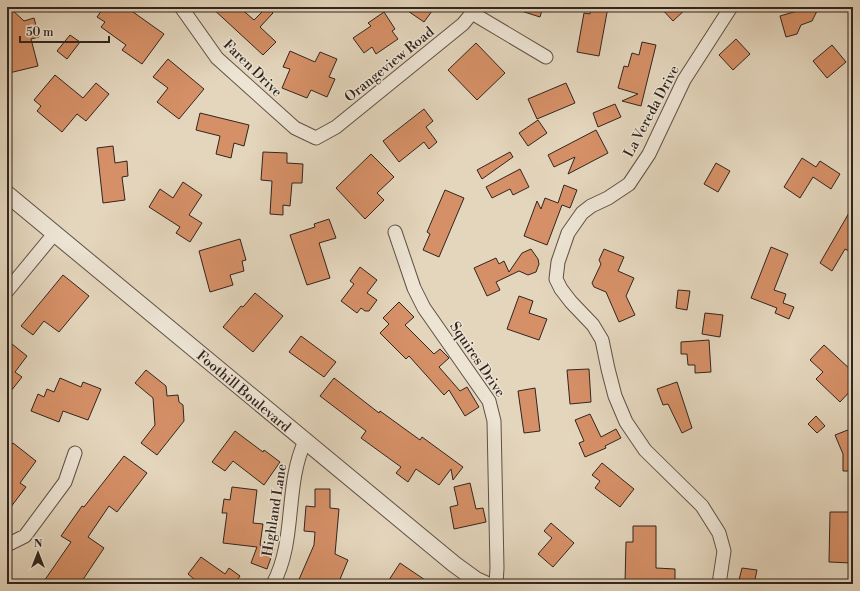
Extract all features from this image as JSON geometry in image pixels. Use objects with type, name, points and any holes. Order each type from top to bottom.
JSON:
[{"type":"street","name":"Faren Drive","points":[[181,7],[217,58],[295,128],[316,138]]},
{"type":"street","name":"La Vereda Drive","points":[[719,584],[724,551],[719,533],[702,506],[645,450],[626,422],[615,396],[602,340],[593,326],[561,289],[556,279],[558,262],[568,233],[582,213],[629,184],[648,154],[684,80],[730,7]]},
{"type":"street","name":"Orangeview Road","points":[[316,138],[336,127],[462,24],[474,10]]},
{"type":"street","points":[[474,10],[546,56]]},
{"type":"street","name":"Foothill Boulevard","points":[[7,194],[305,442],[478,583]]},
{"type":"street","name":"Squires Drive","points":[[395,232],[414,288],[424,308],[490,401],[493,410],[497,568],[496,584]]},
{"type":"street","points":[[7,291],[54,234]]},
{"type":"street","name":"Highland Lane","points":[[273,584],[279,573],[285,554],[293,487],[299,456],[305,442]]},
{"type":"street","points":[[7,543],[9,544],[25,536],[65,482],[75,454]]},
{"type":"building","points":[[7,7],[9,7],[24,21],[34,18],[39,37],[31,39],[38,66],[9,73],[7,63]]},
{"type":"building","points":[[104,7],[126,7],[164,34],[142,64],[122,50],[126,45],[101,27],[105,22],[97,17]]},
{"type":"building","points":[[211,7],[239,7],[254,20],[267,7],[273,13],[260,27],[276,42],[263,55]]},
{"type":"building","points":[[402,7],[435,7],[424,22]]},
{"type":"building","points":[[515,7],[543,7],[540,17],[515,9]]},
{"type":"building","points":[[591,7],[608,7],[599,56],[577,52],[584,13],[590,14]]},
{"type":"building","points":[[660,7],[688,7],[673,21]]},
{"type":"building","points":[[803,7],[819,7],[812,21],[801,25],[797,34],[786,37],[780,16],[804,9]]},
{"type":"building","points":[[384,12],[395,29],[392,31],[398,39],[376,54],[372,47],[364,53],[353,38],[371,26],[368,23]]},
{"type":"building","points":[[70,35],[80,42],[67,59],[57,51]]},
{"type":"building","points":[[736,39],[750,54],[733,70],[719,55]]},
{"type":"building","points":[[642,42],[656,45],[641,106],[622,101],[638,94],[618,88],[624,66],[628,67],[632,53],[639,55]]},
{"type":"building","points":[[476,43],[505,73],[477,100],[448,70]]},
{"type":"building","points":[[832,45],[846,62],[827,78],[813,61]]},
{"type":"building","points":[[290,51],[315,62],[320,52],[337,59],[329,77],[335,79],[327,97],[311,90],[307,98],[282,88],[290,69],[283,67]]},
{"type":"building","points":[[168,59],[204,89],[179,119],[157,102],[168,88],[153,77]]},
{"type":"building","points":[[55,75],[83,98],[96,83],[109,94],[86,121],[77,114],[62,132],[37,111],[41,106],[34,100]]},
{"type":"building","points":[[566,83],[575,103],[537,119],[528,99]]},
{"type":"building","points":[[615,104],[621,117],[598,127],[593,113]]},
{"type":"building","points":[[424,109],[433,121],[426,127],[437,142],[429,149],[424,142],[399,162],[383,141]]},
{"type":"building","points":[[200,113],[249,125],[244,146],[234,143],[231,158],[216,154],[220,136],[196,130]]},
{"type":"building","points":[[538,120],[547,133],[528,146],[519,133]]},
{"type":"building","points":[[596,130],[608,153],[568,174],[575,157],[554,167],[548,155]]},
{"type":"building","points":[[113,146],[115,163],[127,161],[128,176],[122,177],[125,200],[103,203],[97,148]]},
{"type":"building","points":[[263,152],[287,153],[287,163],[303,164],[302,183],[292,183],[290,206],[283,205],[283,215],[270,214],[272,181],[261,180]]},
{"type":"building","points":[[510,152],[513,157],[482,179],[477,170]]},
{"type":"building","points":[[371,154],[394,177],[377,193],[384,200],[365,219],[336,188]]},
{"type":"building","points":[[802,158],[816,167],[820,161],[840,174],[831,189],[813,177],[800,198],[784,187]]},
{"type":"building","points":[[716,163],[730,171],[718,192],[704,184]]},
{"type":"building","points":[[520,169],[529,187],[513,195],[510,189],[492,198],[486,187]]},
{"type":"building","points":[[183,182],[202,195],[189,215],[202,223],[190,242],[176,233],[180,227],[149,207],[160,189],[173,198]]},
{"type":"building","points":[[564,185],[577,190],[570,208],[562,205],[547,245],[524,236],[537,201],[541,209],[545,198],[558,203]]},
{"type":"building","points":[[445,190],[464,198],[439,257],[423,250],[430,234],[427,232]]},
{"type":"building","points":[[853,206],[853,253],[845,249],[832,271],[820,263]]},
{"type":"building","points":[[329,219],[336,238],[319,243],[330,278],[307,285],[290,235],[315,227],[314,224]]},
{"type":"building","points":[[240,239],[246,260],[242,261],[244,271],[230,275],[233,285],[210,292],[199,251]]},
{"type":"building","points":[[771,247],[788,254],[774,290],[786,294],[783,303],[794,307],[789,319],[775,313],[777,308],[751,298]]},
{"type":"building","points":[[531,249],[538,259],[539,264],[536,272],[528,275],[519,271],[496,282],[500,290],[487,296],[474,268],[496,258],[499,264],[504,261],[509,272],[522,253]]},
{"type":"building","points":[[604,249],[624,257],[618,271],[634,278],[626,296],[635,315],[619,322],[606,292],[594,287],[592,283],[601,264],[599,260]]},
{"type":"building","points":[[360,267],[377,280],[367,293],[377,300],[369,311],[365,311],[361,308],[357,313],[341,301],[354,284],[350,281]]},
{"type":"building","points":[[63,275],[89,296],[59,332],[44,321],[33,335],[21,326]]},
{"type":"building","points":[[678,290],[690,291],[687,310],[676,308]]},
{"type":"building","points":[[255,293],[283,316],[253,352],[223,327],[241,306],[243,307]]},
{"type":"building","points":[[519,296],[533,301],[529,313],[547,319],[539,340],[507,329]]},
{"type":"building","points":[[399,302],[414,317],[405,325],[434,354],[440,349],[449,358],[439,367],[460,391],[467,387],[479,407],[465,416],[449,390],[444,395],[409,356],[406,359],[380,333],[389,324],[383,318]]},
{"type":"building","points":[[705,313],[723,315],[720,337],[702,334]]},
{"type":"building","points":[[301,336],[336,362],[324,377],[289,352]]},
{"type":"building","points":[[7,340],[27,356],[15,372],[22,377],[7,396]]},
{"type":"building","points":[[709,340],[711,372],[695,373],[695,365],[688,365],[687,354],[681,354],[681,342]]},
{"type":"building","points":[[824,345],[851,370],[848,374],[853,378],[853,388],[840,402],[816,379],[823,372],[810,360]]},
{"type":"building","points":[[589,369],[591,402],[570,404],[567,370]]},
{"type":"building","points":[[146,370],[166,386],[167,396],[178,395],[179,402],[183,405],[184,421],[157,455],[141,443],[155,425],[153,398],[135,383]]},
{"type":"building","points":[[60,378],[81,387],[83,382],[101,389],[88,420],[63,411],[59,422],[31,411],[38,394],[44,397],[47,389],[54,392]]},
{"type":"building","points":[[334,378],[379,413],[380,411],[420,440],[422,437],[463,467],[453,480],[451,469],[439,485],[416,469],[408,482],[396,473],[401,467],[361,438],[366,431],[320,396]]},
{"type":"building","points":[[677,382],[692,428],[682,433],[668,404],[663,405],[657,389]]},
{"type":"building","points":[[535,388],[540,431],[524,433],[518,391]]},
{"type":"building","points":[[590,414],[601,437],[616,429],[621,438],[605,446],[606,448],[585,457],[579,443],[584,441],[575,420]]},
{"type":"building","points":[[816,416],[825,426],[817,433],[808,424]]},
{"type":"building","points":[[853,428],[853,471],[843,471],[843,454],[835,435]]},
{"type":"building","points":[[235,431],[263,452],[264,450],[280,462],[264,485],[233,461],[225,471],[212,462]]},
{"type":"building","points":[[13,443],[36,461],[20,483],[26,487],[7,512],[7,450]]},
{"type":"building","points":[[124,456],[147,473],[117,512],[109,506],[88,537],[104,548],[80,584],[42,584],[71,542],[61,536],[82,506],[84,507]]},
{"type":"building","points":[[602,463],[634,489],[620,507],[595,488],[600,481],[592,475]]},
{"type":"building","points":[[470,483],[476,509],[483,508],[486,522],[454,529],[450,507],[458,505],[454,487]]},
{"type":"building","points":[[232,487],[257,490],[253,523],[263,524],[260,545],[274,549],[267,569],[251,563],[257,547],[223,543],[227,513],[222,513],[224,499],[230,500]]},
{"type":"building","points":[[315,489],[330,489],[330,508],[339,509],[335,554],[348,560],[338,584],[297,584],[314,545],[315,532],[304,531],[306,506],[315,507]]},
{"type":"building","points":[[830,512],[852,512],[851,563],[829,562]]},
{"type":"building","points":[[551,523],[574,543],[553,567],[538,554],[552,538],[544,531]]},
{"type":"building","points":[[633,526],[656,526],[656,568],[675,569],[675,584],[625,583],[626,542],[633,542]]},
{"type":"building","points":[[201,557],[225,574],[229,568],[240,576],[236,582],[238,584],[192,584],[195,580],[188,574]]},
{"type":"building","points":[[400,563],[431,584],[395,584],[389,580]]},
{"type":"building","points":[[742,568],[757,570],[754,584],[738,584]]}]
